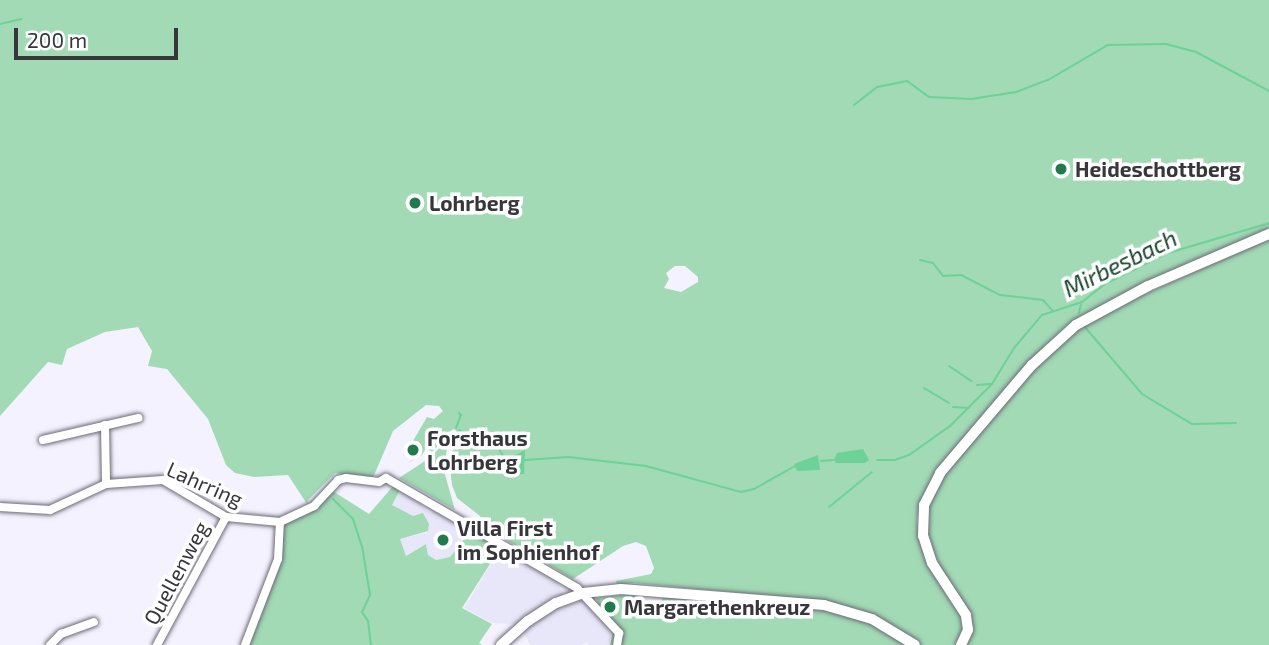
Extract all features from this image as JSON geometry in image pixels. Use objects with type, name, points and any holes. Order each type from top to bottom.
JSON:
[{"type":"main road","points":[[961,645],[968,630],[966,615],[932,563],[923,536],[924,505],[940,473],[1032,365],[1076,325],[1113,303],[1269,233]]},
{"type":"main road","points":[[500,645],[541,612],[583,593],[633,589],[840,609],[872,620],[915,645]]},
{"type":"street","points":[[43,440],[138,418]]},
{"type":"street","points":[[105,425],[106,484]]},
{"type":"street","points":[[245,645],[278,559],[280,522],[314,506],[338,480],[346,478],[379,482],[386,478],[483,531],[583,593],[619,633],[617,645]]},
{"type":"street","name":"Lahrring","points":[[0,507],[50,510],[106,484],[163,480],[226,517],[280,522]]},
{"type":"street","name":"Quellenweg","points":[[157,645],[226,517]]},
{"type":"street","points":[[50,645],[61,634],[94,622]]},
{"type":"shaded area","points":[[0,0],[1269,0],[1269,229],[1152,280],[1098,307],[1070,326],[932,479],[922,498],[917,519],[919,539],[926,561],[960,612],[963,630],[955,645],[921,645],[883,620],[792,598],[634,583],[617,585],[616,581],[651,574],[654,568],[646,546],[636,542],[623,546],[573,579],[488,529],[480,516],[457,498],[450,467],[456,430],[453,429],[432,452],[426,448],[422,455],[408,463],[421,454],[422,446],[418,441],[413,441],[427,417],[434,419],[443,411],[439,406],[426,405],[393,431],[372,480],[335,473],[307,501],[309,507],[288,475],[254,477],[235,473],[226,465],[208,419],[167,369],[148,366],[152,351],[138,327],[105,332],[67,349],[62,365],[48,362],[0,416]],"holes":[[[675,266],[685,266],[698,277],[698,282],[681,292],[664,288],[669,279],[666,273]]]},
{"type":"shaded area","points":[[1269,239],[1269,645],[966,645],[972,630],[927,539],[929,506],[939,482],[1030,373],[1073,333],[1104,312]]},
{"type":"shaded area","points":[[448,440],[444,471],[455,510],[399,478],[428,459]]},
{"type":"shaded area","points":[[863,449],[869,460],[865,463],[836,463],[834,460],[837,453]]},
{"type":"shaded area","points":[[525,450],[524,474],[505,475],[506,460]]},
{"type":"shaded area","points":[[818,455],[820,470],[797,471],[794,464]]},
{"type":"shaded area","points":[[394,485],[400,490],[392,505],[413,516],[423,513],[429,524],[428,531],[400,539],[406,556],[426,544],[428,555],[436,560],[450,557],[472,529],[502,545],[462,608],[492,624],[479,643],[482,645],[246,645],[277,559],[279,523],[316,507],[331,490],[369,514]]},
{"type":"shaded area","points":[[400,490],[421,502],[421,506],[430,513],[436,511],[472,529],[450,557],[436,560],[428,555],[426,544],[406,556],[400,539],[428,532],[413,516],[392,505]]},
{"type":"shaded area","points":[[502,546],[555,579],[569,605],[582,600],[612,632],[609,645],[589,645],[587,642],[581,645],[530,645],[520,624],[492,623],[464,608]]},
{"type":"shaded area","points":[[666,593],[827,609],[874,625],[908,645],[610,645],[613,632],[619,628],[598,604],[597,598],[628,594],[642,597],[645,602],[661,601]]},
{"type":"waterway","points":[[0,24],[21,19]]},
{"type":"waterway","points":[[854,105],[877,87],[907,81],[929,97],[971,99],[1016,92],[1048,80],[1108,45],[1166,44],[1196,52],[1269,91]]},
{"type":"waterway","name":"Mirbesbach","points":[[877,460],[895,460],[909,455],[950,426],[992,384],[1014,348],[1042,315],[1082,302],[1105,284],[1168,253],[1269,223]]},
{"type":"waterway","points":[[920,260],[933,263],[943,276],[961,275],[1000,295],[1043,300],[1053,311]]},
{"type":"waterway","points":[[1079,313],[1081,304]]},
{"type":"waterway","points":[[1084,326],[1142,394],[1192,424],[1236,423]]},
{"type":"waterway","points":[[949,366],[971,381]]},
{"type":"waterway","points":[[977,385],[990,384]]},
{"type":"waterway","points":[[924,388],[949,403]]},
{"type":"waterway","points":[[953,407],[969,408]]},
{"type":"waterway","name":"Mirbesbach","points":[[456,428],[461,415],[459,413]]},
{"type":"waterway","name":"Mirbesbach","points":[[459,430],[475,440],[497,445],[505,460]]},
{"type":"waterway","name":"Mirbesbach","points":[[525,460],[568,457],[646,466],[741,492],[754,489],[795,466]]},
{"type":"waterway","name":"Mirbesbach","points":[[821,461],[833,460]]},
{"type":"waterway","points":[[829,507],[872,472]]},
{"type":"waterway","points":[[333,499],[353,519],[362,546],[370,595],[362,612],[368,621],[371,645]]},
{"type":"place","name":"Heideschottberg","points":[[1061,169]]},
{"type":"place","name":"Lohrberg","points":[[415,203]]},
{"type":"place","name":"Forsthaus Lohrberg","points":[[413,450]]},
{"type":"place","name":"Villa First im Sophienhof","points":[[443,540]]},
{"type":"place","name":"Margarethenkreuz","points":[[610,607]]}]
